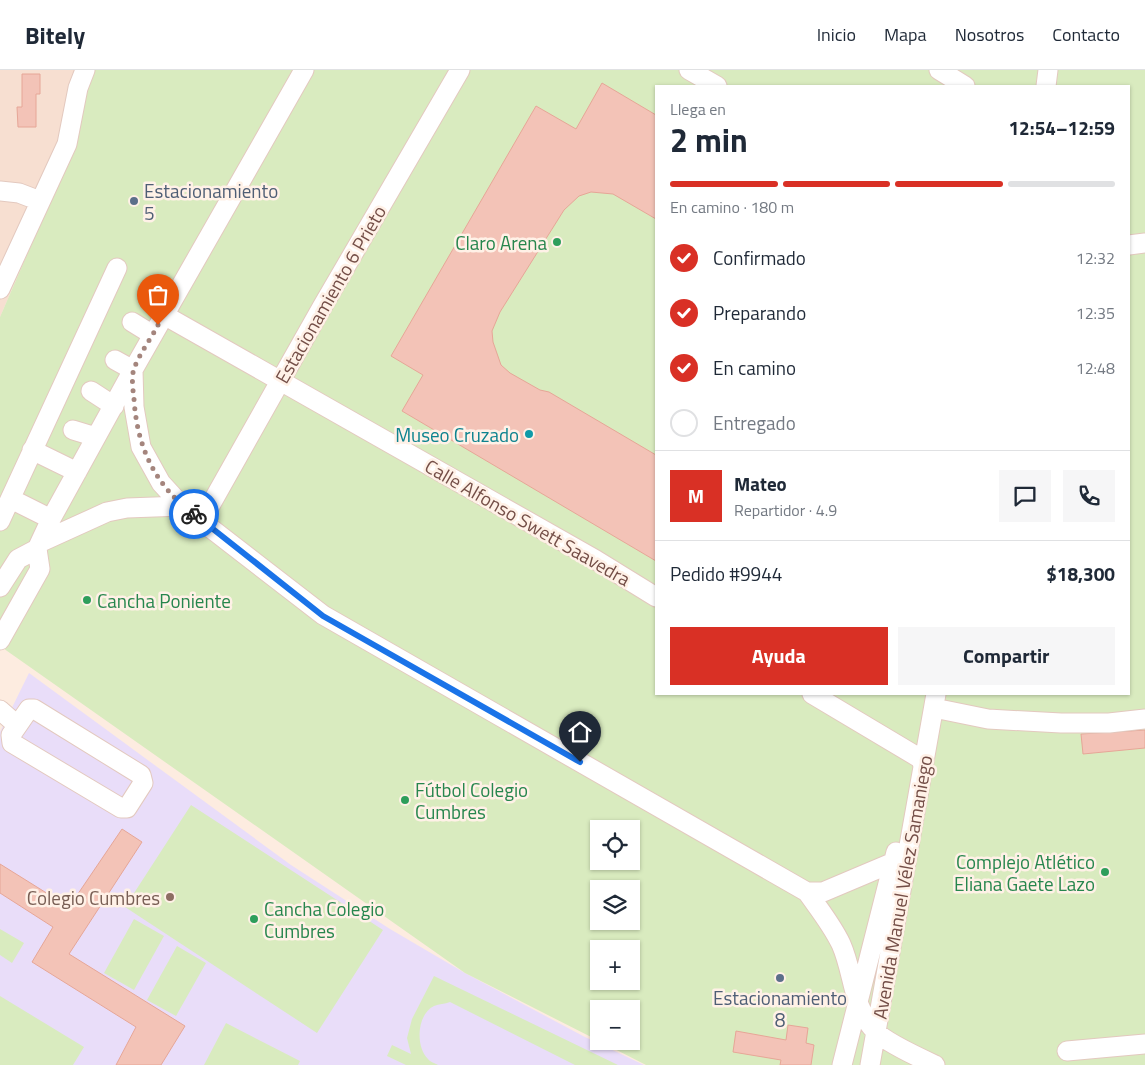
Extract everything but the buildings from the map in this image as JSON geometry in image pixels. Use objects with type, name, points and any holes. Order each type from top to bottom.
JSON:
[{"type":"street","points":[[0,289],[67,144],[78,88],[85,70]]},
{"type":"street","points":[[0,640],[40,569],[39,545],[51,519],[133,370],[304,70]]},
{"type":"street","name":"Estacionamiento 6 Prieto","points":[[202,520],[280,380],[460,70]]},
{"type":"street","points":[[689,70],[715,85]]},
{"type":"street","points":[[939,70],[963,85]]},
{"type":"street","points":[[1046,85],[1048,70]]},
{"type":"street","points":[[0,191],[19,193],[40,201]]},
{"type":"street","points":[[1130,245],[1145,243]]},
{"type":"street","points":[[0,521],[32,450],[53,411],[117,268]]},
{"type":"street","name":"Calle Alfonso Swett Saavedra","points":[[153,289],[168,308],[280,380],[596,560],[655,596]]},
{"type":"street","points":[[132,322],[153,335]]},
{"type":"street","points":[[116,360],[133,370]]},
{"type":"street","points":[[133,370],[134,407],[142,447],[161,483],[182,506],[323,616],[807,892],[830,923],[841,944],[849,965],[857,1004],[876,1032],[936,1065]]},
{"type":"street","points":[[92,391],[114,406]]},
{"type":"street","points":[[73,430],[96,438]]},
{"type":"street","points":[[32,450],[77,472]]},
{"type":"street","points":[[11,499],[51,519]]},
{"type":"street","points":[[0,587],[6,564],[18,559],[39,545],[107,512],[127,508],[182,506]]},
{"type":"street","points":[[814,695],[922,762]]},
{"type":"street","points":[[935,701],[997,720],[1061,723],[1145,719]]},
{"type":"street","name":"Avenida Manuel Vélez Samaniego","points":[[870,1065],[922,762],[935,701]]},
{"type":"street","points":[[34,709],[141,775],[143,783],[127,808],[121,808],[12,743],[10,738],[17,725],[27,710],[34,709]]},
{"type":"street","points":[[0,710],[17,725]]},
{"type":"street","name":"Avenida Manuel Vélez Samaniego","points":[[842,1065],[894,862],[922,762]]},
{"type":"street","points":[[807,892],[823,892],[894,862]]},
{"type":"street","points":[[1067,1051],[1145,1044]]},
{"type":"shaded area","points":[[0,70],[90,70],[49,204],[0,317]]},
{"type":"shaded area","name":"Colegio Cumbres","points":[[29,673],[291,865],[390,929],[465,973],[590,1039],[590,1050],[612,1050],[644,1065],[0,1065],[0,732]]},
{"type":"green space","points":[[90,70],[1145,70],[1145,1065],[646,1065],[616,1050],[640,1050],[640,1000],[590,1000],[590,1037],[465,973],[0,646],[0,317],[49,204]]},
{"type":"green space","name":"Cancha Colegio Cumbres","points":[[191,805],[383,930],[317,1033],[125,907]]},
{"type":"green space","points":[[134,919],[164,936],[134,990],[104,973]]},
{"type":"green space","points":[[0,929],[24,943],[12,963],[0,955]]},
{"type":"green space","points":[[177,946],[206,963],[176,1016],[147,1000]]},
{"type":"green space","points":[[434,976],[618,1065],[575,1065],[450,1002],[434,1006],[428,1010],[421,1023],[421,1046],[429,1060],[438,1065],[406,1065],[387,1056],[392,1045],[411,1054],[407,1038],[412,1019]]},
{"type":"green space","points":[[0,996],[84,1047],[73,1065],[0,1065]]},
{"type":"green space","points":[[226,1023],[300,1061],[298,1065],[204,1065]]},
{"type":"way so far","points":[[158,325],[133,370],[134,407],[137,427],[142,447],[150,466],[161,483],[182,506],[194,514]]},
{"type":"place","name":"Estacionamiento 5","points":[[134,201]]},
{"type":"place","name":"Claro Arena","points":[[557,242]]},
{"type":"place","name":"Museo Cruzado","points":[[529,434]]},
{"type":"place","name":"Cancha Poniente","points":[[87,600]]},
{"type":"place","name":"Fútbol Colegio Cumbres","points":[[405,800]]},
{"type":"place","name":"Complejo Atlético Eliana Gaete Lazo","points":[[1105,872]]},
{"type":"place","name":"Colegio Cumbres","points":[[170,897]]},
{"type":"place","name":"Cancha Colegio Cumbres","points":[[254,919]]},
{"type":"place","name":"Estacionamiento 8","points":[[780,978]]},
{"type":"route","points":[[194,514],[323,616],[580,762]]}]
